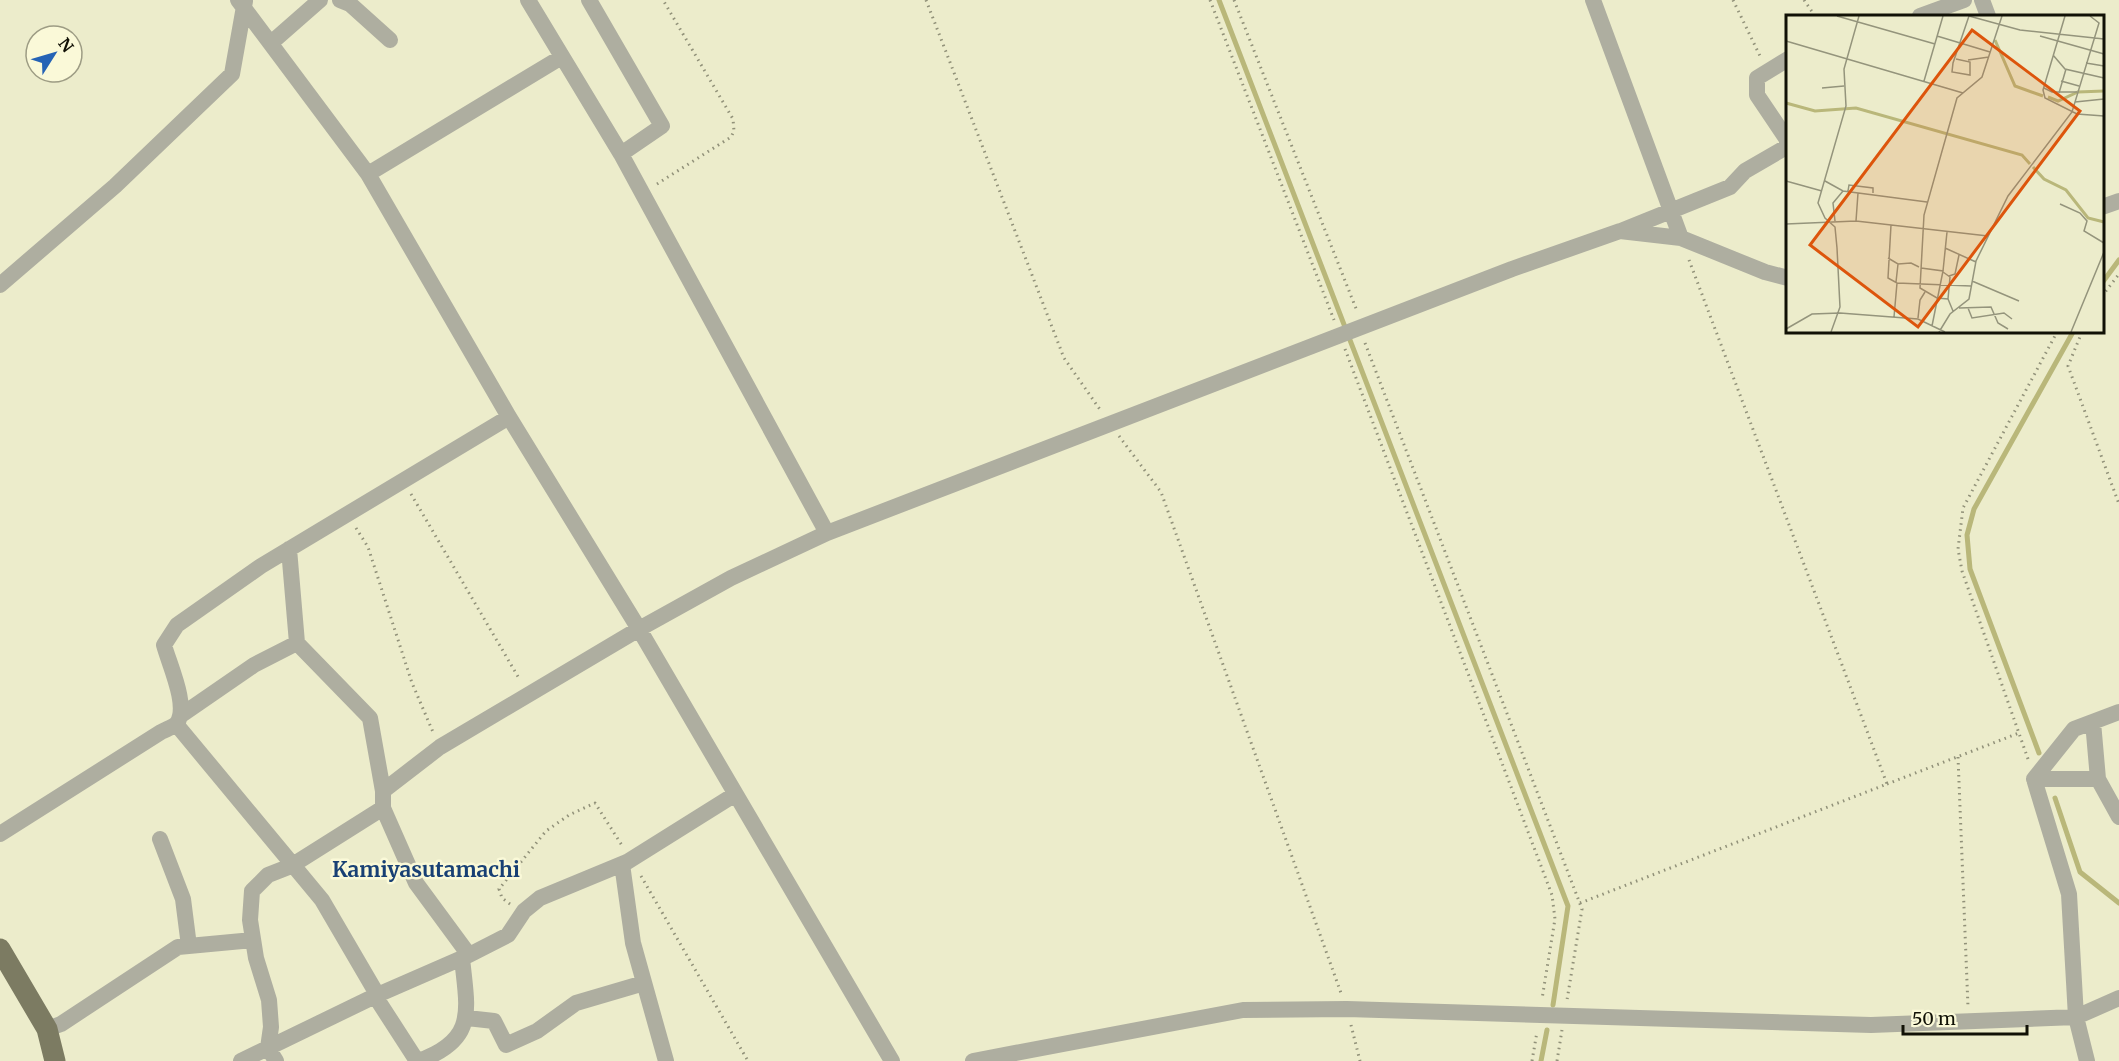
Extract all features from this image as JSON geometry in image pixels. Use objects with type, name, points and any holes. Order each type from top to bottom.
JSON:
[{"type":"main road","points":[[0,950],[47,1029],[55,1061]]},
{"type":"street","points":[[271,43],[320,0]]},
{"type":"street","points":[[528,0],[560,58],[621,154],[827,533]]},
{"type":"street","points":[[589,0],[662,126],[621,154]]},
{"type":"street","points":[[1593,0],[1681,238]]},
{"type":"street","points":[[1923,15],[1964,0]]},
{"type":"street","points":[[1982,0],[1988,15]]},
{"type":"street","points":[[350,1],[390,40]]},
{"type":"street","points":[[243,3],[368,174],[509,417],[639,629],[734,795],[892,1061]]},
{"type":"street","points":[[0,285],[115,186],[232,74],[243,3]]},
{"type":"street","points":[[368,174],[560,58]]},
{"type":"street","points":[[1786,60],[1757,78],[1757,95],[1786,138]]},
{"type":"street","points":[[272,1054],[270,1000],[253,940],[250,920],[252,891],[268,875],[291,866],[383,800],[440,747],[639,629],[731,578],[827,533],[1361,327],[1620,231],[1730,186],[1745,171],[1786,147]]},
{"type":"street","points":[[2104,207],[2119,201]]},
{"type":"street","points":[[1620,231],[1681,238],[1765,272],[1786,277]]},
{"type":"street","points":[[289,549],[297,643],[370,718],[383,800],[416,883],[466,957],[467,1018],[464,1029],[433,1056],[418,1061],[375,996],[374,989],[322,900],[291,866],[178,720],[180,694],[164,645],[177,625],[289,549],[509,417]]},
{"type":"street","points":[[0,834],[178,720],[254,665],[297,643]]},
{"type":"street","points":[[2034,779],[2074,729],[2119,712]]},
{"type":"street","points":[[2093,722],[2098,779],[2119,817]]},
{"type":"street","points":[[2034,779],[2098,779]]},
{"type":"street","points":[[2034,779],[2069,894],[2076,1017],[2087,1061]]},
{"type":"street","points":[[241,1061],[272,1054],[375,996],[466,957],[508,935],[524,911],[540,898],[626,862],[734,795]]},
{"type":"street","points":[[160,839],[183,899],[189,946]]},
{"type":"street","points":[[626,862],[633,943],[666,1061]]},
{"type":"street","points":[[47,1029],[61,1024],[178,947],[253,940]]},
{"type":"street","points":[[467,1018],[494,1021],[506,1045],[537,1031],[576,1003],[644,983]]},
{"type":"street","points":[[973,1061],[1243,1010],[1347,1009],[1871,1025],[2076,1017],[2119,999]]},
{"type":"path","points":[[642,193],[731,137],[734,131],[733,119],[663,0]]},
{"type":"path","points":[[926,0],[1064,358],[1161,492],[1347,1009],[1360,1061]]},
{"type":"path","points":[[1210,0],[1340,335],[1434,589],[1448,619],[1552,895],[1555,919],[1532,1061]]},
{"type":"path","points":[[1234,0],[1582,909],[1557,1061]]},
{"type":"path","points":[[1733,0],[1767,70]]},
{"type":"path","points":[[1804,0],[1814,15]]},
{"type":"path","points":[[1681,238],[1887,784]]},
{"type":"path","points":[[2104,295],[2119,274]]},
{"type":"path","points":[[2034,779],[1962,571],[1959,530],[1963,508],[2056,333]]},
{"type":"path","points":[[2082,333],[2068,366],[2119,504]]},
{"type":"path","points":[[403,481],[529,694]]},
{"type":"path","points":[[347,515],[368,547],[412,683],[440,747]]},
{"type":"path","points":[[1580,903],[2019,733]]},
{"type":"path","points":[[1958,757],[1969,1022]]},
{"type":"path","points":[[499,889],[546,831],[569,815],[595,803],[626,862],[748,1061]]},
{"type":"waterway","points":[[1219,0],[1568,906],[1553,1005]]},
{"type":"waterway","points":[[2104,280],[2119,260]]},
{"type":"waterway","points":[[2039,753],[1970,569],[1967,535],[1974,509],[2072,333]]},
{"type":"waterway","points":[[2055,798],[2080,872],[2119,903]]},
{"type":"waterway","points":[[1541,1061],[1547,1030]]},
{"type":"district","name":"Kamiyasutamachi","points":[[426,870]]}]
